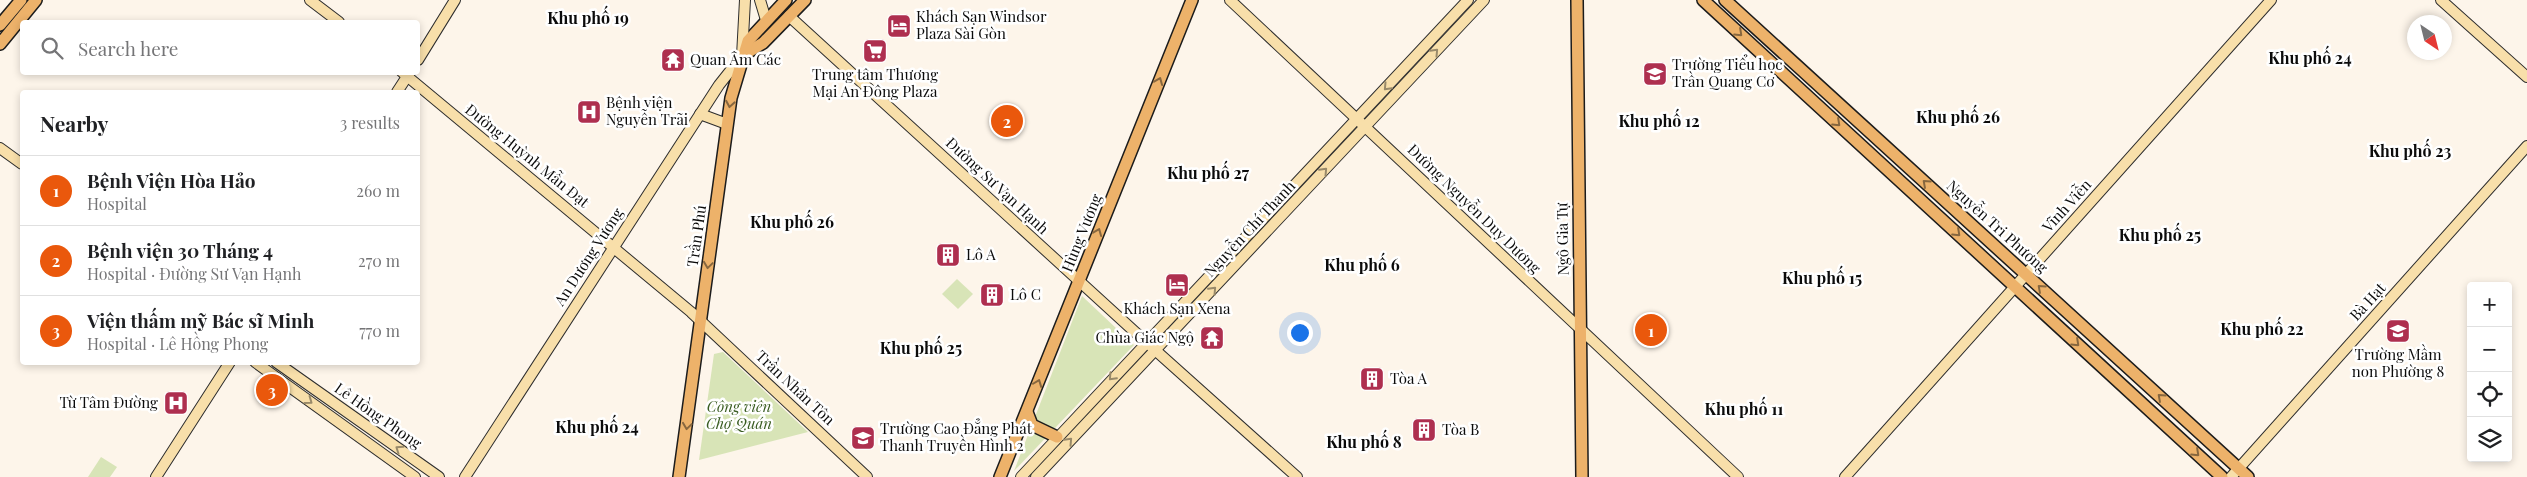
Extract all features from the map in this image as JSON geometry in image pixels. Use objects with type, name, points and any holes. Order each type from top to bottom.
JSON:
[{"type":"main road","points":[[0,25],[21,0]]},
{"type":"main road","points":[[0,44],[36,0]]},
{"type":"main road","name":"An Dương Vương","points":[[742,56],[763,43],[805,0]]},
{"type":"main road","name":"Hùng Vương","points":[[1000,477],[1192,0]]},
{"type":"main road","name":"Ngô Gia Tự","points":[[1577,0],[1578,234],[1582,332],[1582,477]]},
{"type":"main road","name":"Nguyễn Tri Phương","points":[[1703,0],[2222,477]]},
{"type":"main road","name":"Nguyễn Tri Phương","points":[[1725,0],[2026,275],[2235,473],[2248,477]]},
{"type":"main road","points":[[782,3],[789,16]]},
{"type":"main road","name":"An Dương Vương","points":[[742,56],[748,41],[782,3]]},
{"type":"main road","points":[[766,20],[776,30]]},
{"type":"main road","name":"Trần Phú","points":[[679,477],[702,321],[727,124],[742,56]]},
{"type":"main road","points":[[1935,213],[1946,201]]},
{"type":"main road","points":[[1027,412],[1032,425],[1057,437]]},
{"type":"street","points":[[310,0],[336,20]]},
{"type":"street","points":[[420,57],[455,0]]},
{"type":"street","name":"Trần Phú","points":[[742,56],[745,0]]},
{"type":"street","points":[[760,0],[766,20]]},
{"type":"street","points":[[1230,0],[1357,118]]},
{"type":"street","name":"Nguyễn Chí Thanh","points":[[1021,477],[1468,0]]},
{"type":"street","name":"Nguyễn Chí Thanh","points":[[1036,477],[1484,0]]},
{"type":"street","name":"Vĩnh Viễn","points":[[1845,477],[2016,288],[2271,0]]},
{"type":"street","points":[[2441,0],[2527,77]]},
{"type":"street","name":"Đường Sư Vạn Hạnh","points":[[789,16],[1155,351],[1297,477]]},
{"type":"street","name":"An Dương Vương","points":[[465,477],[700,114],[726,75],[742,56]]},
{"type":"street","points":[[399,90],[406,75]]},
{"type":"street","name":"Đường Huỳnh Mẫn Đạt","points":[[407,75],[702,321]]},
{"type":"street","points":[[700,114],[727,124]]},
{"type":"street","name":"Đường Nguyễn Duy Dương","points":[[1357,118],[1738,477]]},
{"type":"street","name":"Bà Hạt","points":[[2235,473],[2527,146]]},
{"type":"street","points":[[0,148],[20,163]]},
{"type":"street","name":"Trần Nhân Tôn","points":[[702,321],[867,477]]},
{"type":"street","points":[[156,477],[228,365]]},
{"type":"street","name":"Lê Hồng Phong","points":[[259,365],[416,477]]},
{"type":"street","name":"Lê Hồng Phong","points":[[280,365],[439,477]]},
{"type":"street","points":[[1036,460],[1045,468]]},
{"type":"green space","points":[[957,279],[973,294],[958,309],[942,294]]},
{"type":"green space","points":[[1082,296],[1134,345],[1014,471]]},
{"type":"green space","name":"Công viên Chợ Quán","points":[[723,352],[808,432],[699,460],[714,354]]},
{"type":"green space","points":[[101,457],[117,467],[110,477],[88,477]]},
{"type":"place","name":"Khách Sạn Windsor Plaza Sài Gòn","points":[[899,26]]},
{"type":"place","name":"Trung tâm Thương Mại An Đông Plaza","points":[[875,51]]},
{"type":"place","name":"Quan Âm Các","points":[[673,60]]},
{"type":"place","name":"Trường Tiểu học Trần Quang Cơ","points":[[1655,74]]},
{"type":"place","name":"Bệnh viện Nguyễn Trãi","points":[[589,112]]},
{"type":"place","name":"Bệnh viện 30 Tháng 4","points":[[1007,121]]},
{"type":"place","name":"Lô A","points":[[948,255]]},
{"type":"place","name":"Khách Sạn Xena","points":[[1177,285]]},
{"type":"place","name":"Lô C","points":[[992,295]]},
{"type":"place","name":"Bệnh Viện Hòa Hảo","points":[[1651,330]]},
{"type":"place","name":"Trường Mầm non Phường 8","points":[[2398,331]]},
{"type":"place","name":"Chùa Giác Ngộ","points":[[1212,338]]},
{"type":"place","name":"Tòa A","points":[[1372,379]]},
{"type":"place","name":"Viện thấm mỹ Bác sĩ Minh","points":[[272,390]]},
{"type":"place","name":"Từ Tâm Đường","points":[[176,403]]},
{"type":"place","name":"Tòa B","points":[[1424,430]]},
{"type":"place","name":"Trường Cao Đẳng Phát Thanh Truyền Hình 2","points":[[863,438]]},
{"type":"district","name":"Khu phố 19","points":[[588,18]]},
{"type":"district","name":"Khu phố 24","points":[[2310,58]]},
{"type":"district","name":"Khu phố 26","points":[[1958,117]]},
{"type":"district","name":"Khu phố 12","points":[[1659,121]]},
{"type":"district","name":"Khu phố 23","points":[[2410,151]]},
{"type":"district","name":"Khu phố 27","points":[[1208,173]]},
{"type":"district","name":"Khu phố 26","points":[[792,222]]},
{"type":"district","name":"Khu phố 25","points":[[2160,235]]},
{"type":"district","name":"Khu phố 6","points":[[1362,265]]},
{"type":"district","name":"Khu phố 15","points":[[1822,278]]},
{"type":"district","name":"Khu phố 22","points":[[2262,329]]},
{"type":"district","name":"Khu phố 25","points":[[921,348]]},
{"type":"district","name":"Khu phố 11","points":[[1744,409]]},
{"type":"district","name":"Khu phố 24","points":[[597,427]]},
{"type":"district","name":"Khu phố 8","points":[[1364,442]]}]
